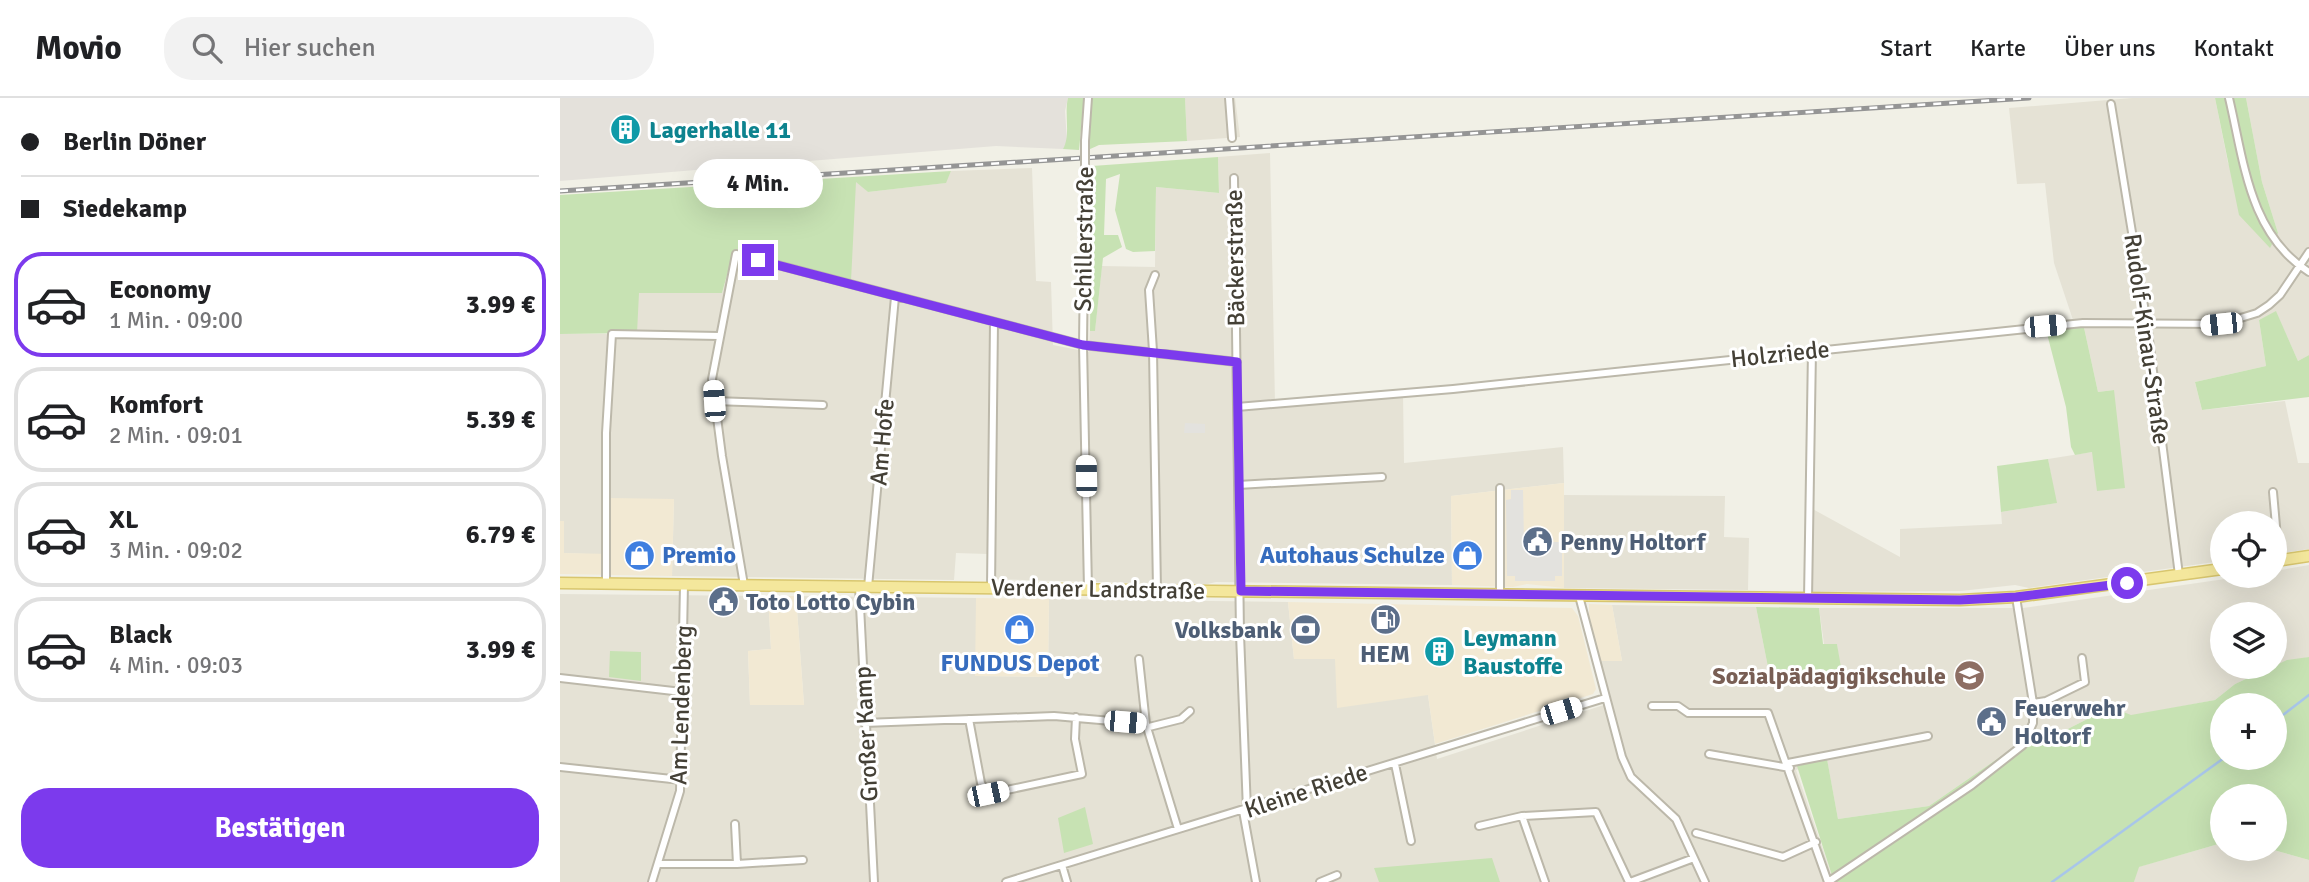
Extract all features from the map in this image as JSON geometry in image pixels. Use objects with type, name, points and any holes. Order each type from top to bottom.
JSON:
[{"type":"main road","points":[[2287,559],[2309,556]]},
{"type":"main road","name":"Verdener Landstraße","points":[[560,583],[1808,599],[2016,597],[2210,571]]},
{"type":"street","name":"Schillerstraße","points":[[1088,98],[1085,141],[1083,346],[1088,589]]},
{"type":"street","points":[[1229,98],[1232,138]]},
{"type":"street","points":[[2230,101],[2256,208],[2276,242],[2309,272]]},
{"type":"street","name":"Rudolf-Kinau-Straße","points":[[2111,104],[2147,324],[2179,575]]},
{"type":"street","name":"Bäckerstraße","points":[[1234,178],[1245,810],[1256,882]]},
{"type":"street","name":"Holzriede","points":[[1237,407],[1453,389],[2091,322],[2221,324],[2257,313],[2280,295],[2309,252]]},
{"type":"street","points":[[744,585],[712,379],[736,254],[1083,346],[1153,351],[1237,362]]},
{"type":"street","points":[[1155,275],[1149,290],[1153,351],[1157,590]]},
{"type":"street","name":"Am Hofe","points":[[863,587],[895,297]]},
{"type":"street","points":[[991,588],[994,322]]},
{"type":"street","points":[[606,583],[607,433],[612,334],[719,336]]},
{"type":"street","points":[[1808,599],[1812,351]]},
{"type":"street","points":[[714,401],[823,405]]},
{"type":"street","points":[[1238,485],[1382,477]]},
{"type":"street","points":[[1500,488],[1500,595]]},
{"type":"street","points":[[2273,492],[2274,511]]},
{"type":"street","name":"Am Lendenberg","points":[[652,882],[681,780],[684,584]]},
{"type":"street","name":"Großer Kamp","points":[[863,587],[864,723],[874,882]]},
{"type":"street","points":[[1579,596],[1622,757],[1631,777],[1676,819],[1705,882]]},
{"type":"street","points":[[1652,706],[1678,706],[1688,713],[1768,713],[1789,765],[1828,882],[2014,754],[2030,734],[2033,703],[2016,597]]},
{"type":"street","points":[[2033,703],[2046,701],[2085,682],[2082,658]]},
{"type":"street","points":[[1139,659],[1148,725],[1178,829]]},
{"type":"street","points":[[560,678],[682,692]]},
{"type":"street","name":"Kleine Riede","points":[[1006,882],[1605,698]]},
{"type":"street","points":[[864,723],[998,716],[1076,718],[1148,725],[1181,719],[1190,711]]},
{"type":"street","points":[[969,719],[981,783],[988,794],[1082,774],[1075,740],[1076,718]]},
{"type":"street","points":[[1709,754],[1789,765],[1928,736]]},
{"type":"street","points":[[1395,764],[1411,841]]},
{"type":"street","points":[[560,767],[681,780]]},
{"type":"street","points":[[1479,826],[1522,816],[1596,812],[1630,882],[1694,858]]},
{"type":"street","points":[[1522,816],[1545,882]]},
{"type":"street","points":[[735,824],[737,864]]},
{"type":"street","points":[[1696,833],[1783,857],[1816,842]]},
{"type":"street","points":[[658,864],[737,864],[803,860]]},
{"type":"street","points":[[1062,865],[1067,882]]},
{"type":"street","points":[[1320,882],[1337,875]]},
{"type":"shaded area","points":[[560,98],[1068,98],[1065,111],[1067,142],[1063,149],[996,146],[560,181]]},
{"type":"shaded area","points":[[1185,98],[1235,98],[1240,137],[1187,141]]},
{"type":"shaded area","points":[[2132,98],[2215,98],[2228,163],[2278,233],[2262,182],[2246,98],[2309,98],[2309,355],[2298,361],[2276,312],[2259,320],[2266,366],[2195,382],[2202,410],[2285,401],[2298,463],[2309,463],[2309,549],[2287,552],[2287,511],[2210,511],[2210,563],[2029,588],[2015,585],[1961,591],[1808,592],[1809,507],[1900,557],[1900,529],[2002,524],[2001,512],[2056,503],[2048,459],[2092,452],[2114,390],[2098,392],[2083,323],[2074,323],[2054,263],[2045,183],[2017,184],[2009,108]]},
{"type":"shaded area","points":[[1270,153],[1275,403],[1403,393],[1404,463],[1563,447],[1564,483],[1451,496],[1452,585],[1216,582],[1203,585],[987,579],[987,554],[956,553],[954,580],[672,576],[674,499],[610,555],[564,553],[564,522],[560,521],[560,334],[612,334],[639,293],[722,293],[734,250],[856,181],[868,192],[945,183],[951,171],[1032,168],[1036,281],[1051,282],[1053,345],[1089,352],[1090,331],[1095,330],[1102,266],[1155,267],[1156,187],[1219,193],[1218,157]]},
{"type":"shaded area","points":[[1185,423],[1205,424],[1205,433],[1184,433]]},
{"type":"shaded area","points":[[1564,483],[1564,588],[1527,584],[1513,587],[1452,585],[1451,496]]},
{"type":"shaded area","points":[[1511,490],[1523,490],[1524,542],[1562,542],[1562,576],[1555,576],[1555,581],[1515,581],[1515,576],[1507,576],[1506,500],[1511,499]]},
{"type":"shaded area","points":[[1564,495],[1725,496],[1724,537],[1749,538],[1748,590],[1564,588]]},
{"type":"shaded area","points":[[611,498],[674,499],[672,576],[560,574],[560,521],[564,521],[564,553],[610,554]]},
{"type":"shaded area","points":[[2309,565],[2309,657],[2287,663],[2287,602],[2210,602],[2210,679],[2246,679],[2224,693],[2210,693],[2210,701],[2131,716],[2111,707],[2046,740],[2022,738],[2013,748],[1929,806],[1838,819],[1827,760],[1796,770],[1834,882],[560,882],[560,594],[768,596],[771,649],[748,651],[750,705],[804,705],[796,596],[976,598],[976,676],[1048,677],[1049,599],[1288,602],[1294,659],[1335,659],[1428,695],[1437,759],[1610,703],[1601,661],[1622,661],[1612,605],[1756,607],[1769,672],[1841,673],[1837,644],[1824,644],[1819,608],[2023,608],[2210,581],[2210,588],[2287,588],[2287,569]]},
{"type":"shaded area","points":[[768,596],[796,596],[804,705],[750,705],[748,651],[771,649]]},
{"type":"shaded area","points":[[976,598],[1049,599],[1048,677],[975,676]]},
{"type":"shaded area","points":[[1288,602],[1572,608],[1578,616],[1596,689],[1593,694],[1435,744],[1428,695],[1337,708],[1335,659],[1294,659]]},
{"type":"shaded area","points":[[1589,604],[1612,605],[1622,661],[1601,661],[1589,616]]},
{"type":"shaded area","points":[[2210,846],[2210,861],[2287,861],[2287,854],[2309,860],[2309,882],[2134,882],[2138,867]]},
{"type":"green space","points":[[1068,98],[1084,98],[1079,150],[1063,149],[1067,137]]},
{"type":"green space","points":[[1092,98],[1185,98],[1187,141],[1099,145],[1088,150]]},
{"type":"green space","points":[[2215,98],[2246,98],[2262,182],[2278,233],[2270,248],[2239,215]]},
{"type":"green space","points":[[1218,157],[1219,193],[1156,187],[1155,251],[1133,252],[1126,249],[1115,210],[1120,174],[1106,179],[1104,235],[1118,235],[1122,247],[1103,258],[1095,331],[1090,331],[1092,166]]},
{"type":"green space","points":[[951,171],[946,183],[868,192],[856,182],[851,281],[734,250],[722,293],[639,293],[637,333],[560,334],[560,195]]},
{"type":"green space","points":[[2276,311],[2298,361],[2309,355],[2309,397],[2202,410],[2195,382],[2266,366],[2259,320]]},
{"type":"green space","points":[[2083,323],[2098,392],[2114,390],[2125,488],[2097,491],[2092,452],[2075,455],[2071,447],[2066,407],[2045,326]]},
{"type":"green space","points":[[2048,459],[2057,503],[2001,512],[1997,466]]},
{"type":"green space","points":[[1756,607],[1819,608],[1823,644],[1837,644],[1842,673],[1769,672]]},
{"type":"green space","points":[[610,651],[641,652],[641,681],[609,677]]},
{"type":"green space","points":[[2309,657],[2309,860],[2287,854],[2287,784],[2210,784],[2210,846],[2139,867],[2134,882],[1834,882],[1797,766],[1827,759],[1838,819],[1929,806],[2013,748],[2022,738],[2046,740],[2111,707],[2131,715],[2210,701],[2210,770],[2287,770],[2287,693],[2224,693],[2246,679],[2287,679],[2287,660]]},
{"type":"green space","points":[[1085,807],[1093,844],[1064,853],[1058,818]]},
{"type":"green space","points":[[1492,858],[1500,882],[1379,882],[1374,868]]},
{"type":"waterway","points":[[2287,712],[2309,695]]},
{"type":"waterway","points":[[2052,882],[2210,768]]},
{"type":"railway","points":[[560,191],[2029,98]]},
{"type":"place","name":"Lagerhalle 11","points":[[626,130]]},
{"type":"place","name":"Penny Holtorf","points":[[1537,542]]},
{"type":"place","name":"Premio","points":[[639,555]]},
{"type":"place","name":"Autohaus Schulze","points":[[1468,555]]},
{"type":"place","name":"Toto Lotto Cybin","points":[[723,602]]},
{"type":"place","name":"HEM","points":[[1385,620]]},
{"type":"place","name":"FUNDUS Depot","points":[[1020,629]]},
{"type":"place","name":"Volksbank","points":[[1305,630]]},
{"type":"place","name":"Leymann Baustoffe","points":[[1440,652]]},
{"type":"place","name":"Sozialpädagigikschule","points":[[1969,676]]},
{"type":"place","name":"Feuerwehr Holtorf","points":[[1991,722]]},
{"type":"route","points":[[758,260],[1083,345],[1237,362],[1241,591],[1960,600],[2016,597],[2127,583]]}]
